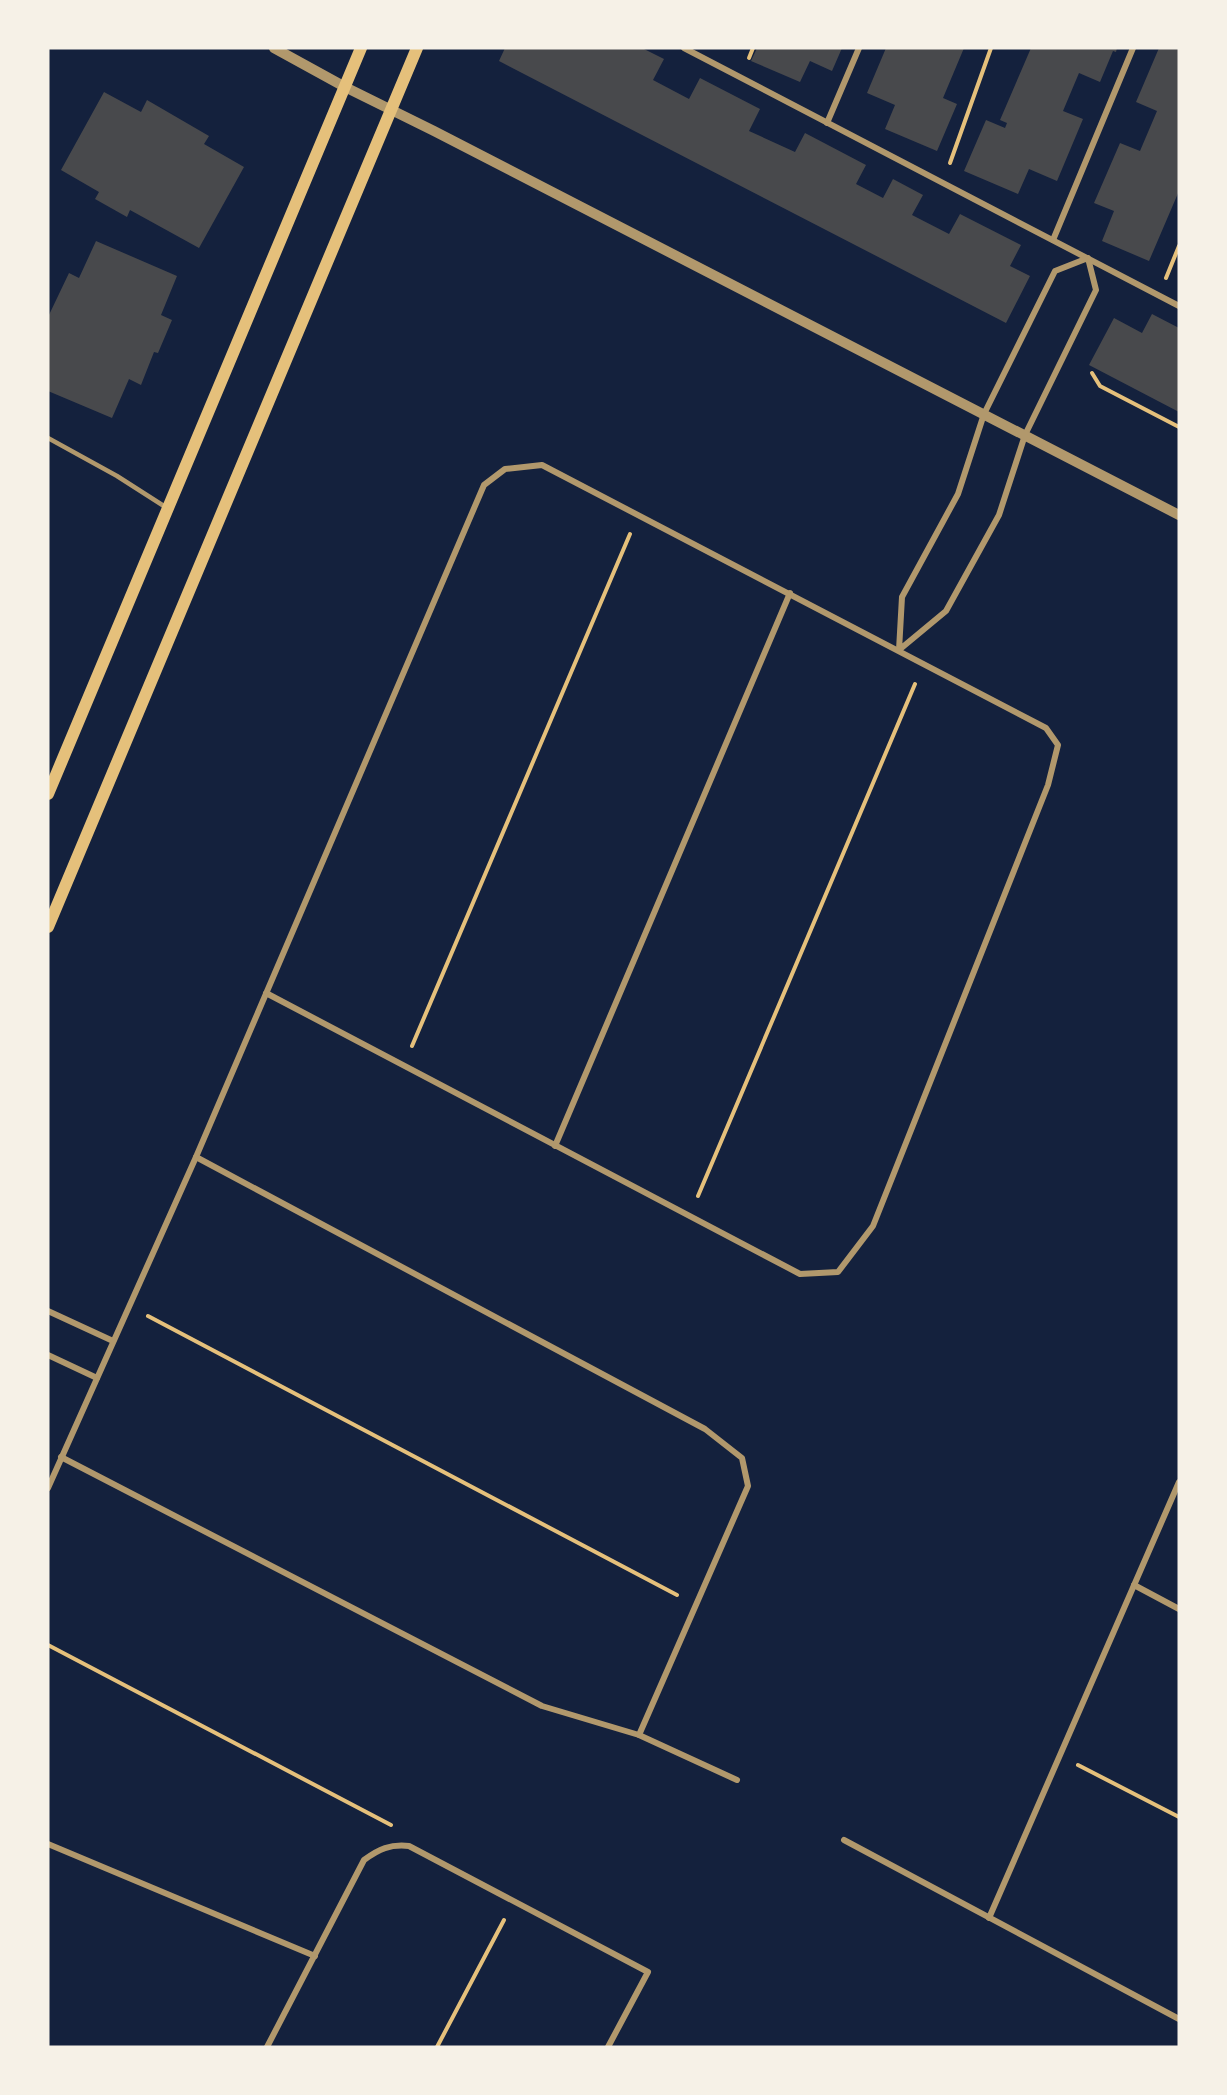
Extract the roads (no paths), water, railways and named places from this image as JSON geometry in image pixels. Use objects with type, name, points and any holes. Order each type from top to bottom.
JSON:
[{"type":"main road","points":[[48,794],[362,48]]},
{"type":"main road","points":[[48,927],[417,48]]},
{"type":"street","points":[[274,48],[345,87],[1179,515]]},
{"type":"street","points":[[684,48],[1179,306]]},
{"type":"street","points":[[827,123],[859,48]]},
{"type":"street","points":[[1053,240],[1133,48]]},
{"type":"street","points":[[899,650],[902,597],[958,494],[984,414],[1055,271],[1088,258]]},
{"type":"street","points":[[899,650],[946,611],[999,515],[1025,435],[1096,290],[1088,258]]},
{"type":"street","points":[[48,1488],[196,1157],[484,485],[505,469],[542,465],[1046,728],[1058,745],[1048,785],[873,1226],[838,1272],[800,1274],[267,993]]},
{"type":"street","points":[[555,1146],[790,593]]},
{"type":"street","points":[[196,1157],[705,1429],[742,1458],[747,1486],[639,1735]]},
{"type":"street","points":[[48,1311],[113,1341]]},
{"type":"street","points":[[48,1355],[97,1378]]},
{"type":"street","points":[[61,1458],[542,1706],[639,1735],[736,1780]]},
{"type":"street","points":[[989,1918],[1179,1482]]},
{"type":"street","points":[[1134,1585],[1179,1609]]},
{"type":"street","points":[[844,1840],[1179,2019]]},
{"type":"street","points":[[48,1844],[315,1956]]},
{"type":"street","points":[[267,2047],[364,1860],[379,1849],[400,1845],[409,1846],[648,1972],[608,2047]]},
{"type":"lane","points":[[48,438],[117,476],[168,508]]}]
